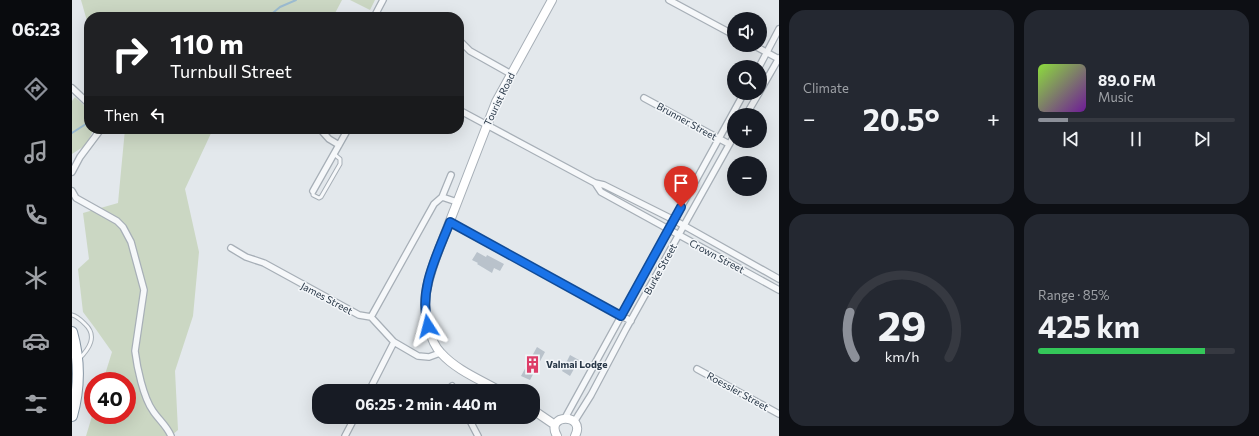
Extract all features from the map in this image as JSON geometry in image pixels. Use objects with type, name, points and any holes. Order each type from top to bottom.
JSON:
[{"type":"highway","points":[[72,332],[78,361],[78,389],[72,416]]},
{"type":"street","points":[[377,12],[383,0]]},
{"type":"street","name":"Tourist Road","points":[[440,353],[431,336],[425,316],[425,297],[428,281],[486,124],[496,102],[552,0]]},
{"type":"street","points":[[669,0],[727,31]]},
{"type":"street","points":[[762,60],[779,30]]},
{"type":"street","points":[[464,45],[470,51],[511,74]]},
{"type":"street","points":[[767,53],[779,59],[767,80]]},
{"type":"street","points":[[72,88],[84,99]]},
{"type":"street","name":"Brunner Street","points":[[644,98],[727,143]]},
{"type":"street","name":"Burke Street","points":[[565,418],[740,100]]},
{"type":"street","name":"Crown Street","points":[[464,113],[595,184],[604,185],[674,220],[779,279]]},
{"type":"street","points":[[72,172],[80,157],[97,134]]},
{"type":"street","points":[[324,134],[338,145]]},
{"type":"street","points":[[313,191],[345,134]]},
{"type":"street","name":"Burke Street","points":[[574,422],[591,395],[727,148]]},
{"type":"street","points":[[371,317],[434,204],[442,197],[451,175]]},
{"type":"street","name":"Crown Street","points":[[595,184],[601,192],[779,290]]},
{"type":"street","points":[[72,191],[76,198],[123,227],[131,242],[144,290],[135,351],[136,360],[142,385],[151,409],[168,428],[171,436]]},
{"type":"street","points":[[442,197],[457,202]]},
{"type":"street","points":[[450,222],[631,321]]},
{"type":"street","name":"James Street","points":[[231,248],[246,257],[264,263],[359,314],[371,317],[394,342],[418,356],[429,357],[440,353]]},
{"type":"street","points":[[373,384],[394,342]]},
{"type":"street","points":[[440,353],[458,368],[487,384]]},
{"type":"street","name":"Roessler Street","points":[[697,369],[779,414]]},
{"type":"street","points":[[540,414],[555,424]]},
{"type":"street","points":[[557,436],[554,431],[555,424],[565,418],[574,422],[578,435]]},
{"type":"street","points":[[345,436],[351,424]]},
{"type":"street","points":[[472,424],[478,436]]},
{"type":"lane","points":[[313,191],[313,195],[319,198],[321,197],[340,164],[340,159],[334,154]]},
{"type":"lane","points":[[72,315],[79,318],[87,325],[92,335],[89,348],[78,361]]},
{"type":"green space","points":[[81,0],[342,0],[336,12],[84,12]]},
{"type":"green space","points":[[350,0],[375,0],[370,10]]},
{"type":"green space","points":[[75,97],[84,105],[84,134],[92,134],[86,145],[72,154],[72,101]]},
{"type":"green space","points":[[125,134],[211,134],[185,189],[199,252],[193,316],[175,371],[178,430],[171,436],[86,436],[90,424],[136,424],[136,372],[106,372],[112,352],[83,312],[78,269],[89,259],[83,213],[118,203]]},
{"type":"building","points":[[477,252],[486,257],[487,255],[504,264],[500,271],[494,268],[492,273],[472,260]]},
{"type":"building","name":"Valmai Lodge","points":[[537,347],[545,352],[530,380],[521,376]]},
{"type":"building","points":[[570,355],[579,360],[570,376],[562,371]]},
{"type":"waterway","points":[[274,12],[280,7],[296,0]]},
{"type":"waterway","points":[[72,133],[84,125]]},
{"type":"place","name":"Valmai Lodge","points":[[533,364]]},
{"type":"route","points":[[428,326],[425,316],[425,297],[428,281],[450,222],[621,316],[681,207]]}]
